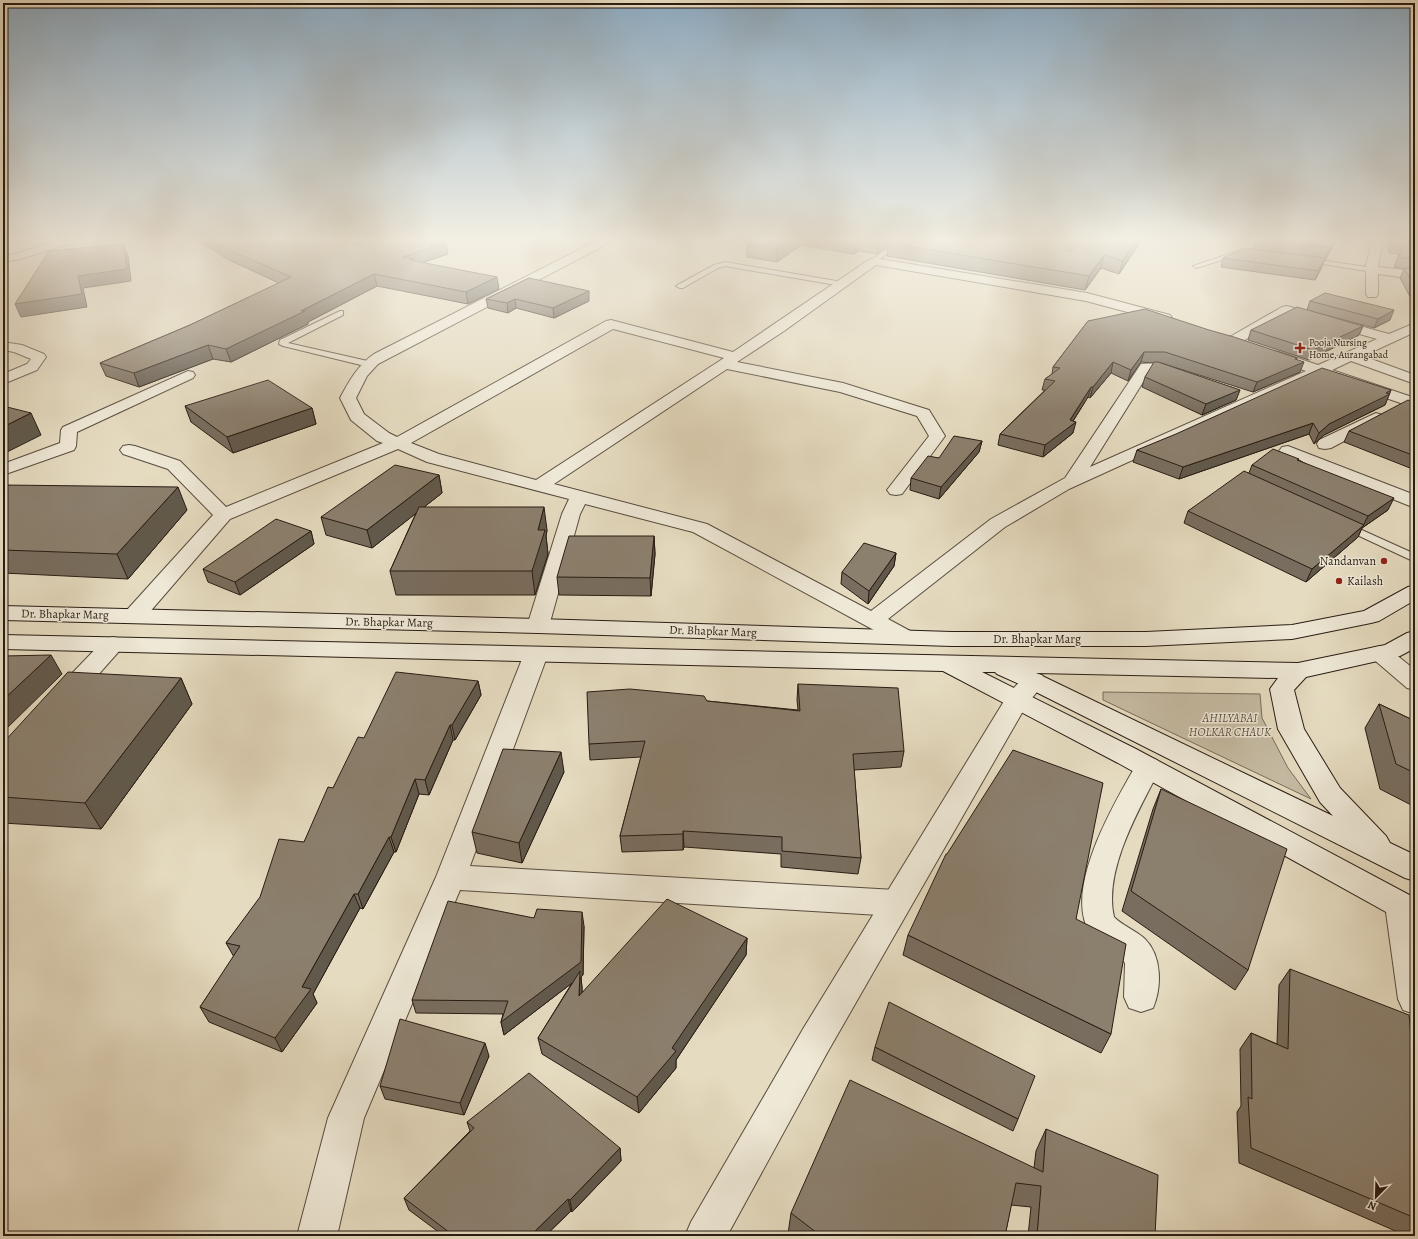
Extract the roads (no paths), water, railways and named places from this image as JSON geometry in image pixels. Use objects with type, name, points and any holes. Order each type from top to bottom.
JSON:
[{"type":"street","points":[[497,297],[379,357],[369,364],[361,372],[348,398],[357,417],[383,437],[433,458],[700,528],[904,637],[994,664],[1026,690],[1148,767],[1408,909],[1415,999]]},
{"type":"street","points":[[539,486],[823,297]]},
{"type":"street","points":[[1086,297],[1176,321]]},
{"type":"street","points":[[1232,340],[1287,310],[1390,338]]},
{"type":"street","points":[[134,616],[223,515],[398,443],[610,324],[730,360],[843,388],[923,413],[937,436],[896,490]]},
{"type":"street","points":[[872,621],[998,523],[1072,480],[1415,327]]},
{"type":"street","points":[[1218,336],[1247,345]]},
{"type":"street","points":[[3,346],[17,348],[39,357],[32,367],[3,380]]},
{"type":"street","points":[[1261,350],[1413,400]]},
{"type":"street","points":[[1350,356],[1415,380]]},
{"type":"street","points":[[1072,480],[1146,367],[1156,367],[1193,379]]},
{"type":"street","points":[[3,470],[68,446],[69,430],[188,374]]},
{"type":"street","points":[[1230,392],[1252,399]]},
{"type":"street","points":[[1325,444],[1413,400]]},
{"type":"street","points":[[129,450],[174,465],[223,515]]},
{"type":"street","points":[[1288,451],[1415,502]]},
{"type":"street","points":[[317,1236],[346,1118],[451,877],[537,640],[571,514],[580,496]]},
{"type":"street","name":"Dr. Bhapkar Marg","points":[[3,613],[134,616],[537,640],[949,651],[1292,632],[1371,616],[1415,591]]},
{"type":"street","name":"Dr. Bhapkar Marg","points":[[3,642],[113,644],[904,637]]},
{"type":"street","name":"Dr. Bhapkar Marg","points":[[994,664],[1298,671],[1392,651],[1415,638]]},
{"type":"street","points":[[53,708],[113,644]]},
{"type":"street","points":[[949,651],[1026,690],[1385,854],[1415,870]]},
{"type":"street","points":[[1380,653],[1415,682]]},
{"type":"street","points":[[1298,671],[1282,689],[1291,729],[1330,795],[1385,854]]},
{"type":"street","points":[[714,1233],[815,1041],[896,903],[1026,690]]},
{"type":"street","points":[[1141,997],[1143,964],[1138,953],[1132,946],[1108,932],[1100,923],[1097,910],[1098,890],[1104,861],[1123,816],[1148,767]]},
{"type":"street","points":[[451,877],[896,903]]},
{"type":"lane","points":[[340,313],[283,342],[283,344],[369,364]]},
{"type":"lane","points":[[1336,522],[1415,558]]},
{"type":"place","name":"Pooja Nursing Home, Aurangabad","points":[[1300,348]]},
{"type":"place","name":"Nandanvan","points":[[1384,561]]},
{"type":"place","name":"Kailash","points":[[1339,581]]},
{"type":"park label","name":"AHILYABAI HOLKAR CHAUK","points":[[1230,725]]}]
